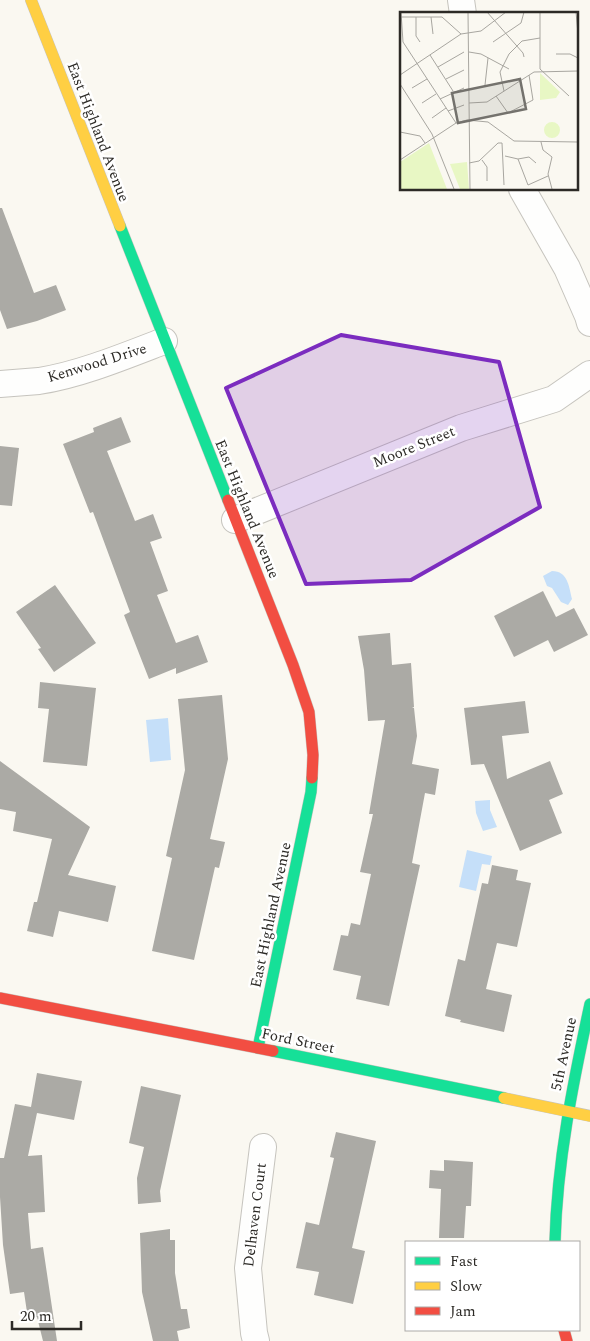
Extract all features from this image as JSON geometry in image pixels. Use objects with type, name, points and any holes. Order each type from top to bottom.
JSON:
[{"type":"street","name":"East Highland Avenue","points":[[30,0],[293,665],[309,712],[313,755],[311,792],[258,1048]]},
{"type":"street","points":[[523,190],[567,268],[590,323]]},
{"type":"street","name":"Kenwood Drive","points":[[0,384],[40,380],[72,373],[123,357],[164,341]]},
{"type":"street","name":"Moore Street","points":[[235,520],[461,428],[554,399],[590,374]]},
{"type":"street","name":"Ford Street","points":[[0,998],[258,1048],[590,1116]]},
{"type":"street","name":"5th Avenue","points":[[567,1111],[590,1004]]},
{"type":"street","points":[[555,1241],[555,1208],[567,1111]]},
{"type":"street","name":"Delhaven Court","points":[[256,1341],[248,1268],[263,1148]]},
{"type":"highlighted area","points":[[341,335],[499,362],[540,507],[411,580],[306,584],[226,388]]},
{"type":"water","points":[[552,571],[561,574],[567,580],[572,599],[568,605],[561,602],[552,588],[547,586],[543,576]]},
{"type":"water","points":[[168,718],[171,760],[150,762],[146,720]]},
{"type":"water","points":[[490,800],[490,810],[497,827],[483,831],[476,813],[475,801]]},
{"type":"water","points":[[467,850],[492,856],[490,865],[482,864],[476,891],[459,887]]},
{"type":"building","points":[[0,208],[2,208],[34,293],[56,285],[66,310],[37,321],[7,329],[0,310]]},
{"type":"building","points":[[121,417],[131,442],[107,451],[135,521],[153,514],[162,538],[150,542],[168,591],[157,595],[176,643],[198,635],[208,662],[176,674],[176,668],[149,679],[124,615],[130,612],[93,512],[90,513],[63,444],[94,432],[93,428]]},
{"type":"building","points":[[0,446],[19,448],[12,506],[0,505]]},
{"type":"building","points":[[55,585],[96,643],[54,672],[38,649],[41,648],[16,612]]},
{"type":"building","points":[[543,591],[556,617],[574,608],[588,635],[554,652],[548,640],[514,657],[494,616]]},
{"type":"building","points":[[390,633],[392,665],[411,663],[414,707],[412,708],[414,708],[417,736],[412,764],[439,769],[435,795],[425,793],[412,863],[420,865],[389,1006],[356,999],[361,976],[333,970],[341,935],[348,936],[351,923],[360,925],[371,874],[360,872],[373,814],[369,814],[385,720],[368,721],[364,670],[358,636]]},
{"type":"building","points":[[40,682],[96,688],[87,766],[43,762],[49,709],[38,708]]},
{"type":"building","points":[[222,695],[228,759],[210,839],[225,842],[219,868],[215,867],[194,960],[152,951],[172,858],[166,856],[185,770],[178,699]]},
{"type":"building","points":[[525,701],[529,733],[502,736],[507,779],[550,761],[563,794],[549,800],[562,833],[520,851],[484,764],[471,765],[464,708]]},
{"type":"building","points":[[0,761],[90,827],[68,875],[116,886],[108,922],[59,911],[53,937],[27,931],[34,902],[37,902],[52,839],[13,831],[16,812],[0,809]]},
{"type":"building","points":[[492,865],[518,870],[516,880],[531,883],[517,947],[497,943],[486,989],[512,995],[504,1032],[460,1022],[461,1020],[445,1016],[458,959],[465,961],[482,883],[488,884]]},
{"type":"building","points":[[37,1073],[82,1081],[74,1120],[37,1113],[28,1156],[42,1155],[45,1212],[28,1213],[31,1249],[43,1247],[57,1341],[43,1341],[37,1317],[28,1319],[24,1292],[10,1294],[3,1245],[0,1158],[4,1158],[15,1104],[31,1107]]},
{"type":"building","points":[[141,1086],[181,1095],[160,1191],[161,1202],[138,1204],[137,1178],[144,1147],[129,1143]]},
{"type":"building","points":[[336,1132],[376,1141],[352,1248],[365,1251],[353,1304],[314,1295],[319,1272],[296,1268],[306,1222],[319,1225],[334,1158],[330,1157]]},
{"type":"building","points":[[444,1160],[473,1162],[471,1206],[466,1206],[464,1238],[439,1238],[441,1189],[429,1188],[430,1170],[444,1171]]},
{"type":"building","points":[[170,1229],[170,1240],[175,1240],[175,1273],[181,1309],[187,1309],[190,1328],[177,1331],[179,1341],[153,1341],[142,1292],[140,1233]]},
{"type":"traffic: fast","points":[[120,226],[228,500]]},
{"type":"traffic: fast","points":[[258,1048],[311,792],[312,778]]},
{"type":"traffic: fast","points":[[555,1241],[562,1152],[590,1004]]},
{"type":"traffic: fast","points":[[273,1051],[504,1098]]},
{"type":"traffic: slow","points":[[31,0],[120,226]]},
{"type":"traffic: slow","points":[[504,1098],[590,1116]]},
{"type":"traffic: jam","points":[[228,500],[293,665],[309,712],[313,755],[312,778]]},
{"type":"traffic: jam","points":[[0,998],[273,1051]]},
{"type":"traffic: jam","points":[[564,1331],[567,1341]]}]
